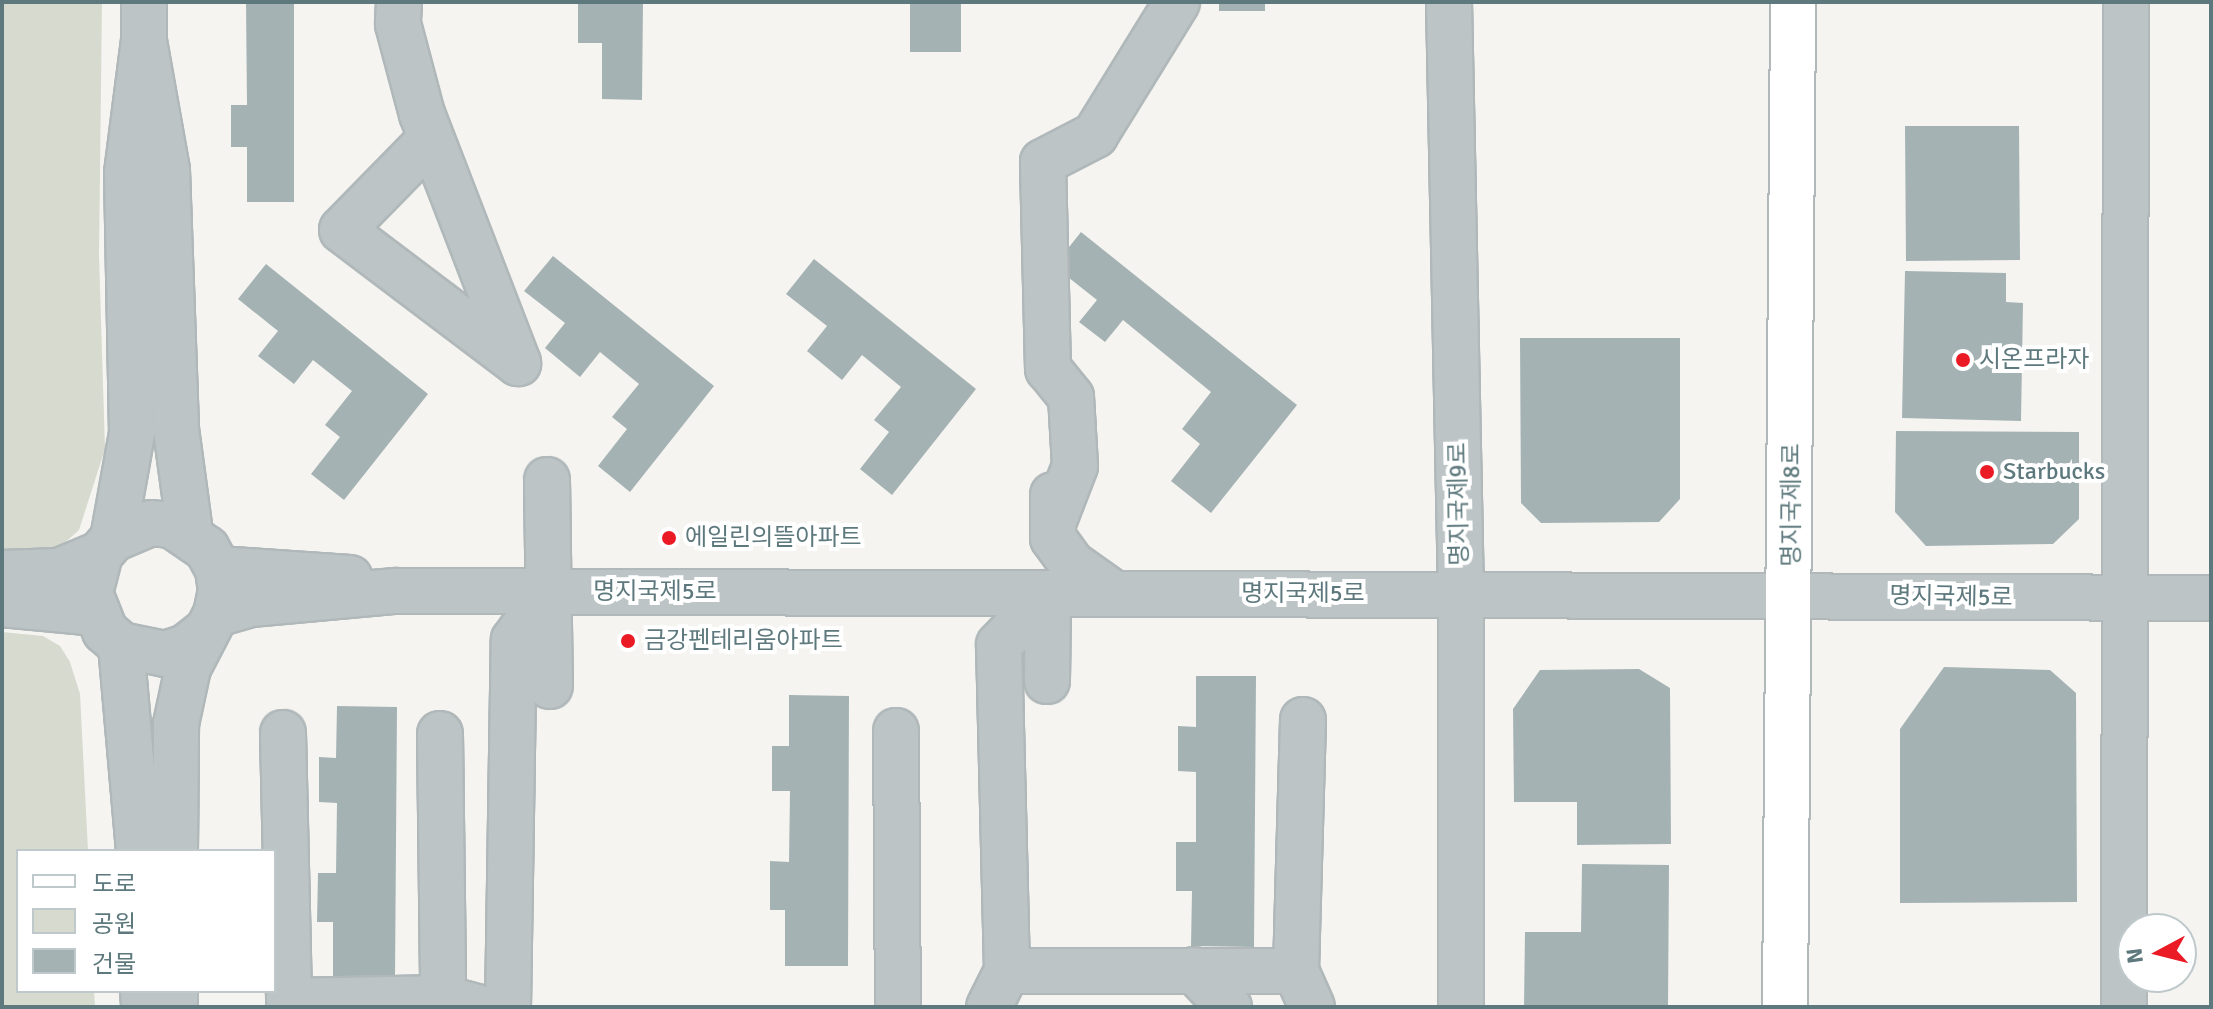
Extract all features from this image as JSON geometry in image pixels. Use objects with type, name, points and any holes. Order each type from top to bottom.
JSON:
[{"type":"main road","name":"명지국제8로","points":[[1785,1007],[1791,595],[1793,2]]},
{"type":"street","points":[[399,2],[398,24],[431,139],[518,363],[342,230],[431,139]]},
{"type":"street","points":[[991,593],[1019,575],[1053,530],[1075,466],[1071,397],[1048,369],[1043,162],[1095,135],[1177,2]]},
{"type":"street","name":"명지국제9로","points":[[1449,2],[1461,594],[1461,1007]]},
{"type":"street","points":[[2124,1007],[2121,599],[2126,2]]},
{"type":"street","points":[[144,22],[167,170],[176,429],[190,533],[218,569],[210,623],[188,668],[176,724],[175,849]]},
{"type":"street","points":[[139,849],[108,629],[90,593],[107,546],[132,433],[127,173],[144,22]]},
{"type":"street","points":[[1054,462],[1053,530],[1072,564],[1113,593]]},
{"type":"street","points":[[547,480],[550,686]]},
{"type":"street","points":[[2,573],[59,571],[151,523],[190,533]]},
{"type":"street","points":[[218,569],[336,574],[395,591]]},
{"type":"street","points":[[2,604],[108,629],[165,654],[186,647],[210,623],[251,604],[395,591]]},
{"type":"street","name":"명지국제5로","points":[[395,591],[2211,598]]},
{"type":"street","points":[[508,1007],[514,640],[549,591]]},
{"type":"street","points":[[1047,681],[1048,593]]},
{"type":"street","points":[[1048,593],[999,645],[998,989],[1194,970],[1304,989],[1303,720]]},
{"type":"street","points":[[896,731],[898,1007]]},
{"type":"street","points":[[283,733],[289,1004],[460,1002],[440,734]]},
{"type":"street","points":[[1194,970],[1229,1007]]},
{"type":"green space","points":[[2,2],[102,2],[99,255],[105,449],[79,530],[60,547],[40,553],[2,553]]},
{"type":"green space","points":[[2,632],[43,636],[60,646],[70,662],[80,694],[88,849],[16,849],[16,993],[94,993],[95,1007],[2,1007]]},
{"type":"building","points":[[246,2],[294,2],[294,202],[247,202],[247,147],[231,147],[231,105],[247,105]]},
{"type":"building","points":[[578,2],[643,2],[642,100],[602,99],[602,43],[578,43]]},
{"type":"building","points":[[910,2],[961,2],[961,52],[910,52]]},
{"type":"building","points":[[1219,2],[1265,2],[1265,11],[1219,11]]},
{"type":"building","points":[[1905,126],[2019,126],[2020,260],[1906,261]]},
{"type":"building","points":[[1081,232],[1297,405],[1211,513],[1171,481],[1200,444],[1182,429],[1211,392],[1123,320],[1105,342],[1079,322],[1097,300],[1054,266]]},
{"type":"building","points":[[553,256],[714,386],[630,492],[598,466],[627,429],[612,417],[639,384],[600,352],[580,377],[545,348],[565,323],[524,291]]},
{"type":"building","points":[[814,259],[976,389],[892,495],[860,469],[889,432],[874,420],[901,387],[862,355],[842,380],[807,351],[827,326],[786,294]]},
{"type":"building","points":[[266,264],[428,394],[344,500],[311,474],[340,437],[325,425],[352,391],[313,360],[294,384],[258,356],[278,331],[238,299]]},
{"type":"building","name":"시온프라자","points":[[1905,271],[2006,273],[2006,302],[2023,303],[2021,421],[1902,418]]},
{"type":"building","points":[[1520,338],[1680,338],[1680,499],[1659,522],[1541,523],[1521,503]]},
{"type":"building","name":"Starbucks","points":[[1896,431],[2079,432],[2079,519],[2053,544],[1926,546],[1895,512]]},
{"type":"building","points":[[1944,667],[2050,670],[2076,693],[2077,902],[1900,903],[1900,729]]},
{"type":"building","points":[[1639,669],[1670,688],[1671,844],[1577,845],[1577,802],[1514,802],[1513,709],[1540,670]]},
{"type":"building","points":[[1196,676],[1256,676],[1254,947],[1191,946],[1192,891],[1176,891],[1176,842],[1196,842],[1196,772],[1178,771],[1178,726],[1196,727]]},
{"type":"building","points":[[789,695],[849,696],[848,966],[785,966],[785,910],[770,910],[770,861],[789,862],[790,791],[772,791],[772,746],[789,746]]},
{"type":"building","points":[[337,706],[397,707],[395,978],[333,977],[333,922],[317,922],[318,873],[336,873],[337,803],[319,802],[319,757],[336,758]]},
{"type":"building","points":[[1582,864],[1669,865],[1668,1007],[1524,1007],[1525,932],[1581,932]]},
{"type":"place","name":"시온프라자","points":[[1963,360]]},
{"type":"place","name":"Starbucks","points":[[1987,472]]},
{"type":"place","name":"에일린의뜰아파트","points":[[669,538]]},
{"type":"place","name":"금강펜테리움아파트","points":[[628,641]]}]
